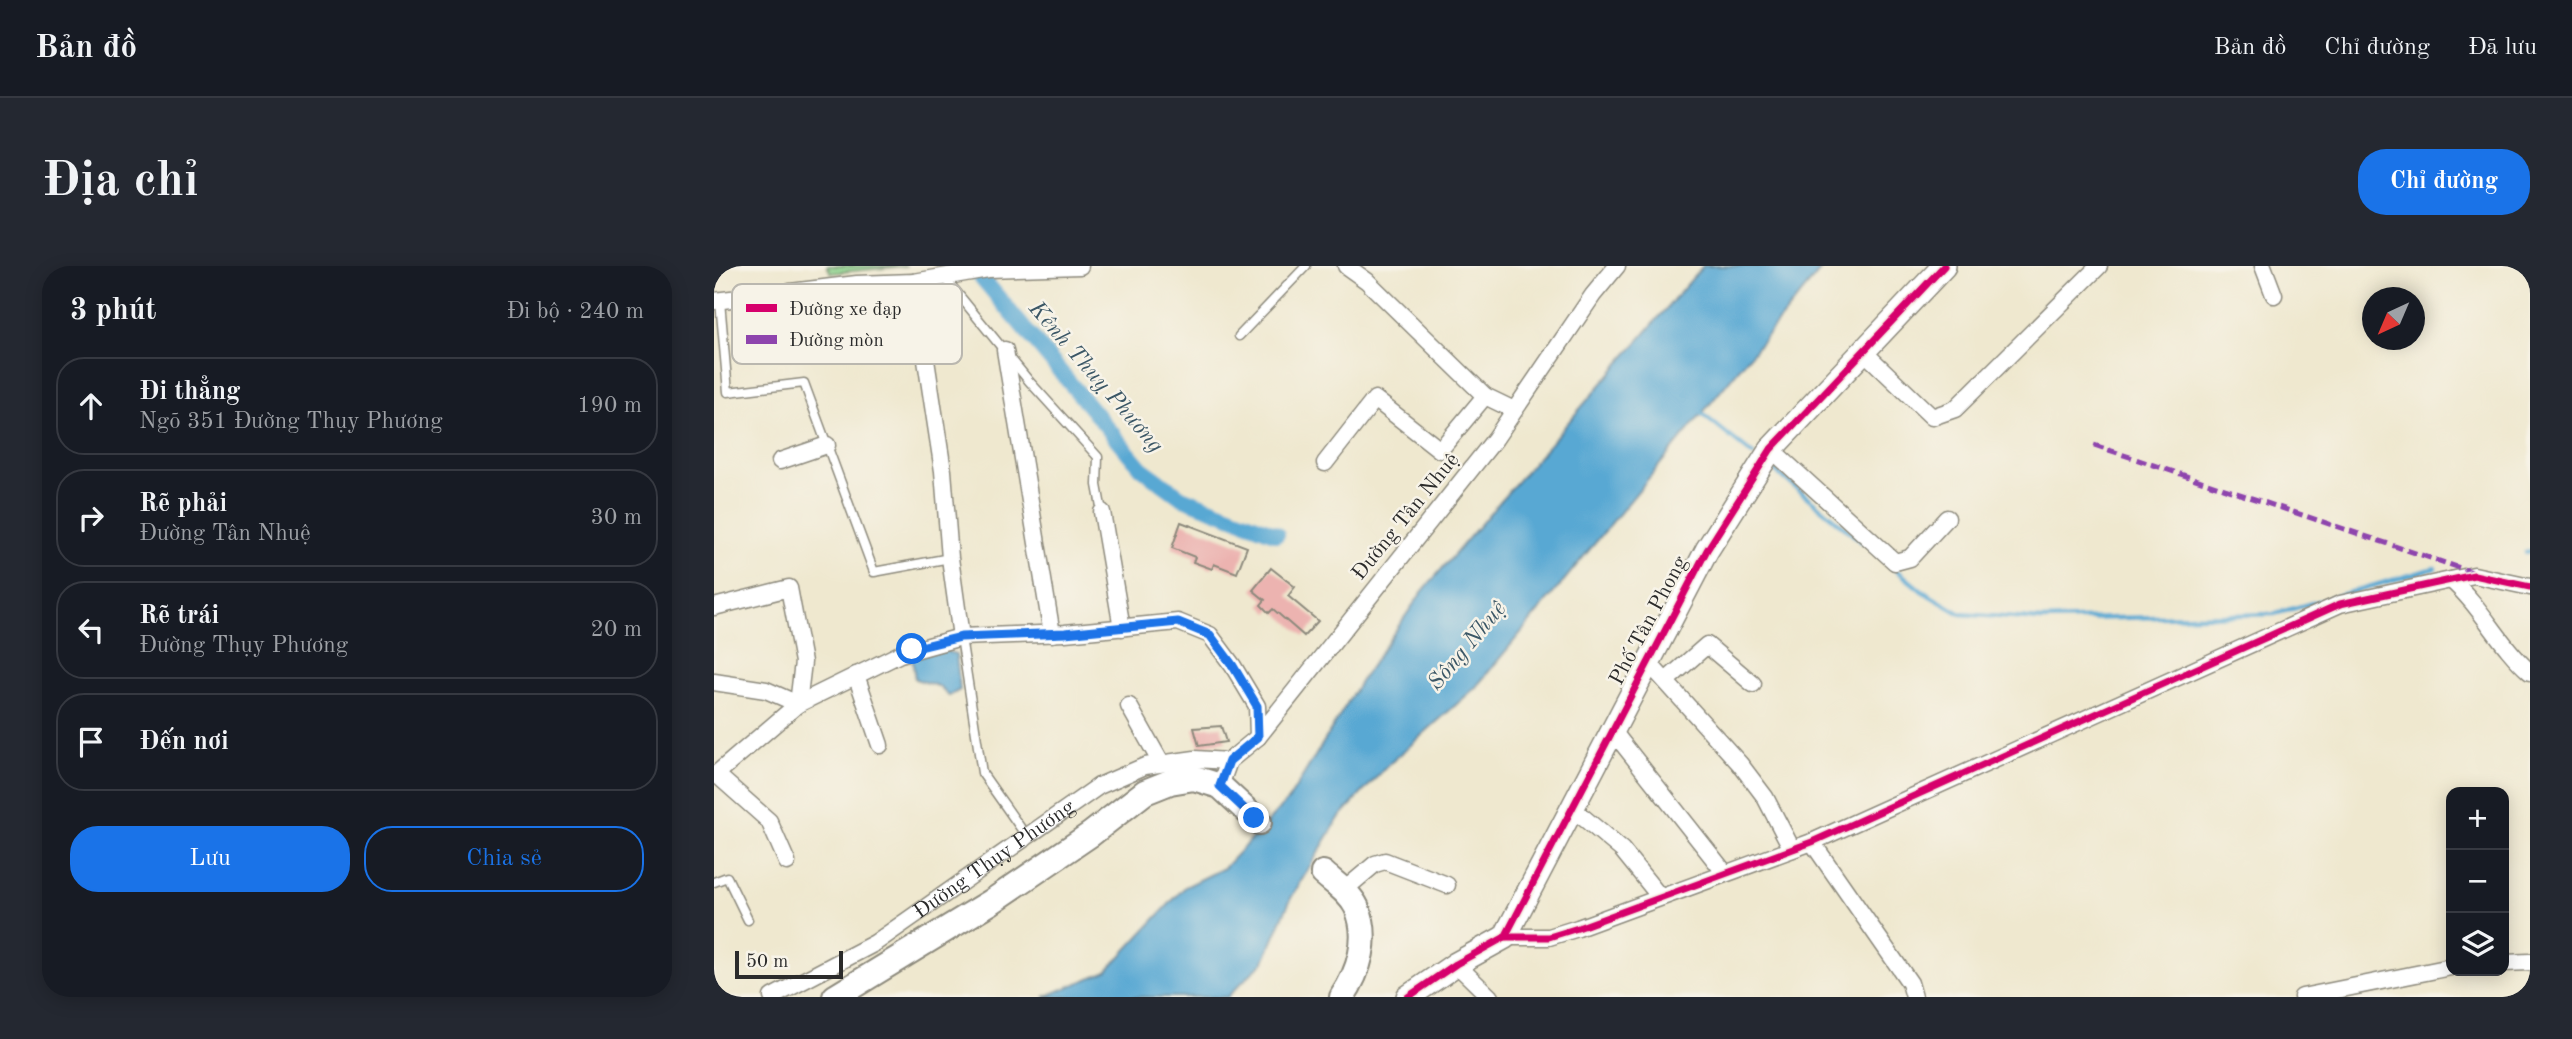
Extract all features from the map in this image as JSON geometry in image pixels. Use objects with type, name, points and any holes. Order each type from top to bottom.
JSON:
[{"type":"main road","name":"Đường Thụy Phương","points":[[835,997],[991,902],[1091,834],[1145,792],[1170,782],[1194,778],[1220,786]]},
{"type":"main road","points":[[1220,786],[1259,822]]},
{"type":"main road","points":[[1323,873],[1343,891],[1357,909],[1362,947],[1353,981],[1342,997]]},
{"type":"street","points":[[857,284],[914,282],[949,277],[987,267],[1080,266]]},
{"type":"street","points":[[1346,266],[1367,281],[1485,396],[1514,410]]},
{"type":"street","name":"Đường Tân Nhuệ","points":[[1229,761],[1258,737],[1494,439],[1592,295],[1617,266]]},
{"type":"street","name":"Phố Tân Phong","points":[[1505,937],[1707,550],[1771,449],[1944,266]]},
{"type":"street","points":[[1863,351],[1932,417],[1955,409],[2099,266]]},
{"type":"street","points":[[2263,266],[2274,295]]},
{"type":"street","points":[[1005,350],[1052,634]]},
{"type":"street","points":[[927,364],[943,471],[950,558],[961,637]]},
{"type":"street","points":[[1325,463],[1375,399],[1440,450],[1485,396]]},
{"type":"street","points":[[780,461],[827,445]]},
{"type":"street","points":[[1771,449],[1895,562],[1910,558],[1947,518]]},
{"type":"street","points":[[1102,512],[1122,628]]},
{"type":"street","points":[[1408,997],[1456,964],[1505,937],[1549,937],[1812,842],[2340,604],[2482,574],[2530,587]]},
{"type":"street","points":[[2451,580],[2479,608],[2508,651],[2530,672]]},
{"type":"street","points":[[714,607],[789,588],[803,662],[798,704]]},
{"type":"street","points":[[787,862],[769,821],[715,775],[798,704],[856,675],[961,637],[1052,634],[1178,622],[1210,635],[1257,706],[1258,737]]},
{"type":"street","points":[[1667,680],[1707,645],[1753,684]]},
{"type":"street","points":[[1648,662],[1667,680],[1765,797],[1792,849]]},
{"type":"street","points":[[856,675],[880,745]]},
{"type":"street","points":[[714,682],[766,690],[798,704]]},
{"type":"street","points":[[1129,706],[1161,763]]},
{"type":"street","points":[[1612,730],[1725,873]]},
{"type":"street","name":"Đường Thụy Phương","points":[[772,997],[875,943],[1099,786],[1145,766],[1195,759],[1229,761]]},
{"type":"street","points":[[1220,786],[1229,761]]},
{"type":"street","points":[[1572,808],[1622,850],[1660,897]]},
{"type":"street","points":[[1812,842],[1910,983],[1914,997]]},
{"type":"street","points":[[1343,891],[1381,862],[1413,870],[1447,886]]},
{"type":"street","points":[[2509,963],[2530,962]]},
{"type":"street","points":[[1456,964],[1490,997]]},
{"type":"street","points":[[2302,997],[2446,968]]},
{"type":"lane","points":[[1239,336],[1306,266]]},
{"type":"lane","points":[[949,277],[954,284]]},
{"type":"lane","points":[[962,294],[1005,350],[1098,457],[1097,485],[1102,512]]},
{"type":"lane","points":[[717,301],[728,392],[804,383],[874,572],[950,558]]},
{"type":"lane","points":[[961,637],[982,773],[1027,837]]},
{"type":"lane","points":[[714,882],[727,877],[748,920]]},
{"type":"green space","points":[[827,266],[907,266],[831,273]]},
{"type":"water","name":"Sông Nhuệ","points":[[1703,266],[1824,266],[1476,687],[1387,766],[1339,818],[1291,898],[1264,961],[1227,997],[1044,997],[1107,971],[1185,887],[1224,868],[1289,799],[1360,682],[1422,592]]},
{"type":"water","points":[[938,649],[956,654],[960,690],[949,696],[938,686],[915,679],[912,658]]},
{"type":"building","points":[[1181,522],[1247,547],[1237,573],[1214,564],[1212,569],[1193,562],[1195,557],[1172,548]]},
{"type":"building","points":[[1271,568],[1295,587],[1288,596],[1318,621],[1304,636],[1273,609],[1269,613],[1261,605],[1265,600],[1253,590]]},
{"type":"building","points":[[1221,726],[1226,742],[1199,746],[1194,728]]},
{"type":"waterway","name":"Kênh Thuỵ Phương","points":[[972,266],[1141,468],[1181,497],[1277,534]]},
{"type":"waterway","points":[[1702,414],[1753,455]]},
{"type":"waterway","points":[[1773,469],[1862,542]]},
{"type":"waterway","points":[[2526,552],[2530,551]]},
{"type":"waterway","points":[[1893,567],[1922,591],[1961,614],[2042,620],[2274,614],[2435,568]]},
{"type":"marked path","points":[[2094,445],[2472,572]]},
{"type":"cycle path","points":[[1408,997],[1456,964],[1505,937],[1707,550],[1771,449],[1944,266]]},
{"type":"cycle path","points":[[1505,937],[1549,937],[1812,842],[2340,604],[2474,575],[2530,587]]},
{"type":"route","points":[[912,649],[961,637],[1065,633],[1178,622],[1210,635],[1257,706],[1258,737],[1229,761],[1220,786],[1254,818]]}]
